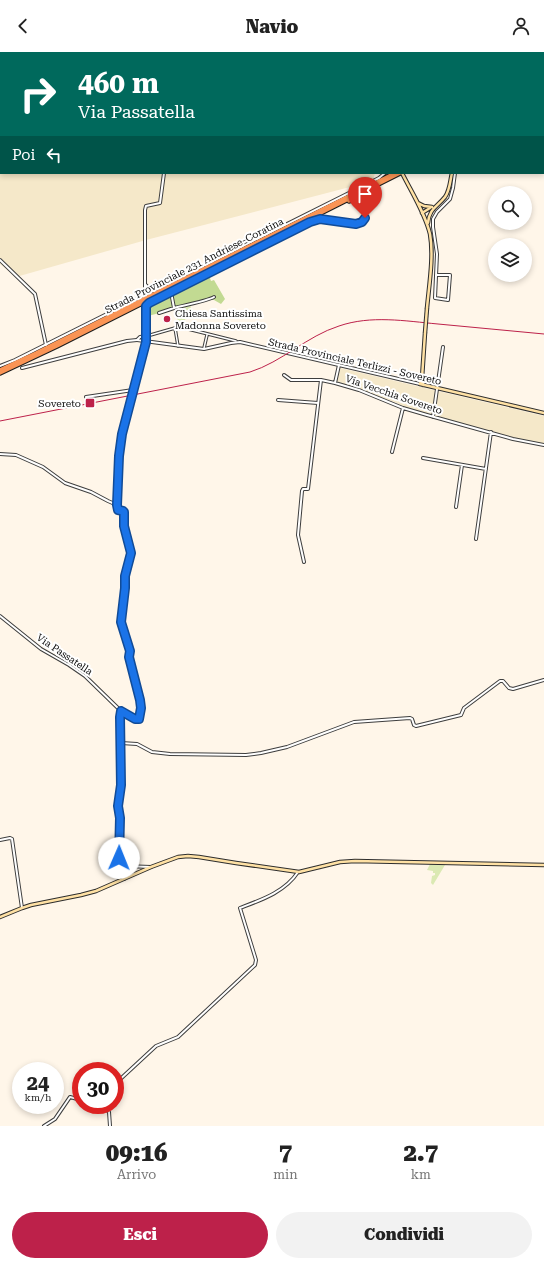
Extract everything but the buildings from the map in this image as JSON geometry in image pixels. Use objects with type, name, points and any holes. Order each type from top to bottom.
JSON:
[{"type":"highway","name":"Strada Provinciale 231 Andriese-Coratina","points":[[0,372],[393,174]]},
{"type":"highway","name":"Strada Provinciale 231 Andriese-Coratina","points":[[0,372],[57,346],[399,174]]},
{"type":"highway","points":[[365,206],[365,197],[368,193],[386,180]]},
{"type":"highway","points":[[326,211],[354,199],[361,201],[365,206]]},
{"type":"main road","points":[[402,174],[428,226],[431,245],[426,333],[421,385]]},
{"type":"main road","points":[[422,213],[436,206],[442,201],[447,194],[452,174]]},
{"type":"main road","points":[[417,202],[432,208]]},
{"type":"main road","points":[[428,226],[432,208]]},
{"type":"main road","name":"Strada Provinciale Terlizzi - Sovereto","points":[[421,385],[544,413]]},
{"type":"main road","points":[[0,917],[22,908],[88,893],[169,860],[188,856],[298,872],[355,860],[544,865]]},
{"type":"street","points":[[145,295],[145,210],[146,206],[160,203],[164,174]]},
{"type":"street","points":[[0,366],[46,345],[379,178],[384,174]]},
{"type":"street","points":[[438,275],[450,275],[448,300],[435,298],[437,249],[433,223],[434,216],[447,203],[452,194],[455,174]]},
{"type":"street","points":[[174,308],[171,292],[310,222],[320,219],[353,224],[360,223],[365,218],[365,206]]},
{"type":"street","points":[[0,260],[35,294],[46,345]]},
{"type":"street","points":[[146,284],[150,292]]},
{"type":"street","name":"Via Passatella","points":[[0,616],[40,649],[65,662],[85,676],[121,711],[137,720],[140,718],[140,700],[129,657],[130,651],[121,622],[125,576],[131,553],[124,526],[124,512],[118,510],[117,505],[119,456],[122,434],[146,342],[146,306],[171,292]]},
{"type":"street","points":[[160,313],[212,299],[214,297]]},
{"type":"street","points":[[175,328],[178,346]]},
{"type":"street","points":[[22,368],[126,341],[137,340],[140,337],[175,328],[184,328],[238,342]]},
{"type":"street","points":[[204,349],[208,335]]},
{"type":"street","name":"Strada Provinciale Terlizzi - Sovereto","points":[[137,340],[204,349],[238,342],[421,385]]},
{"type":"street","points":[[433,417],[443,347]]},
{"type":"street","points":[[335,383],[339,365]]},
{"type":"street","name":"Via Vecchia Sovereto","points":[[284,375],[291,380],[321,380],[335,383],[359,390],[403,408],[433,417],[513,439],[544,445]]},
{"type":"street","points":[[304,562],[298,535],[302,491],[303,489],[308,488],[321,380]]},
{"type":"street","points":[[86,397],[133,390]]},
{"type":"street","points":[[278,400],[318,403]]},
{"type":"street","points":[[392,452],[403,408]]},
{"type":"street","points":[[476,539],[491,432]]},
{"type":"street","points":[[0,454],[16,456],[43,468],[65,483],[91,492],[117,505]]},
{"type":"street","points":[[423,458],[486,469]]},
{"type":"street","points":[[456,507],[462,465]]},
{"type":"street","points":[[121,743],[137,744],[152,752],[170,754],[246,755],[261,753],[287,747],[355,722],[410,718],[416,726],[461,715],[464,708],[500,681],[503,681],[509,688],[513,689],[544,680]]},
{"type":"street","points":[[121,711],[121,785],[118,806],[120,818],[120,866],[151,867]]},
{"type":"street","points":[[0,840],[12,839],[22,908]]},
{"type":"street","points":[[124,866],[124,879]]},
{"type":"street","points":[[124,1076],[156,1046],[178,1037],[255,965],[256,960],[240,908],[278,891],[294,879],[298,872]]},
{"type":"street","points":[[44,1126],[55,1120],[70,1097],[72,1098]]},
{"type":"street","points":[[110,1114],[110,1126]]},
{"type":"shaded area","points":[[0,174],[375,174],[373,181],[146,240],[16,277],[0,264]]},
{"type":"shaded area","points":[[340,368],[544,416],[544,445],[410,410],[397,403],[336,381]]},
{"type":"green space","points":[[209,275],[211,281],[214,280],[225,299],[221,304],[214,300],[209,300],[148,316],[147,307]]},
{"type":"green space","points":[[190,304],[193,317],[195,317],[195,319],[186,318],[182,326],[179,324],[174,308]]},
{"type":"green space","points":[[430,864],[445,865],[433,885],[431,883],[432,876],[435,875],[435,873],[427,870]]},
{"type":"railway","points":[[0,421],[250,372],[262,368],[327,330],[363,321],[401,320],[544,334]]},
{"type":"place","name":"Chiesa Santissima Madonna Sovereto","points":[[167,319]]},
{"type":"place","name":"Sovereto","points":[[90,403]]},
{"type":"route","points":[[119,858],[120,818],[118,806],[121,785],[120,717],[121,711],[137,720],[140,717],[141,708],[129,657],[130,651],[121,622],[125,576],[131,553],[124,526],[124,512],[118,510],[117,505],[119,456],[124,425],[146,342],[146,306],[149,303],[310,222],[320,219],[356,224],[362,222],[365,218]]}]
